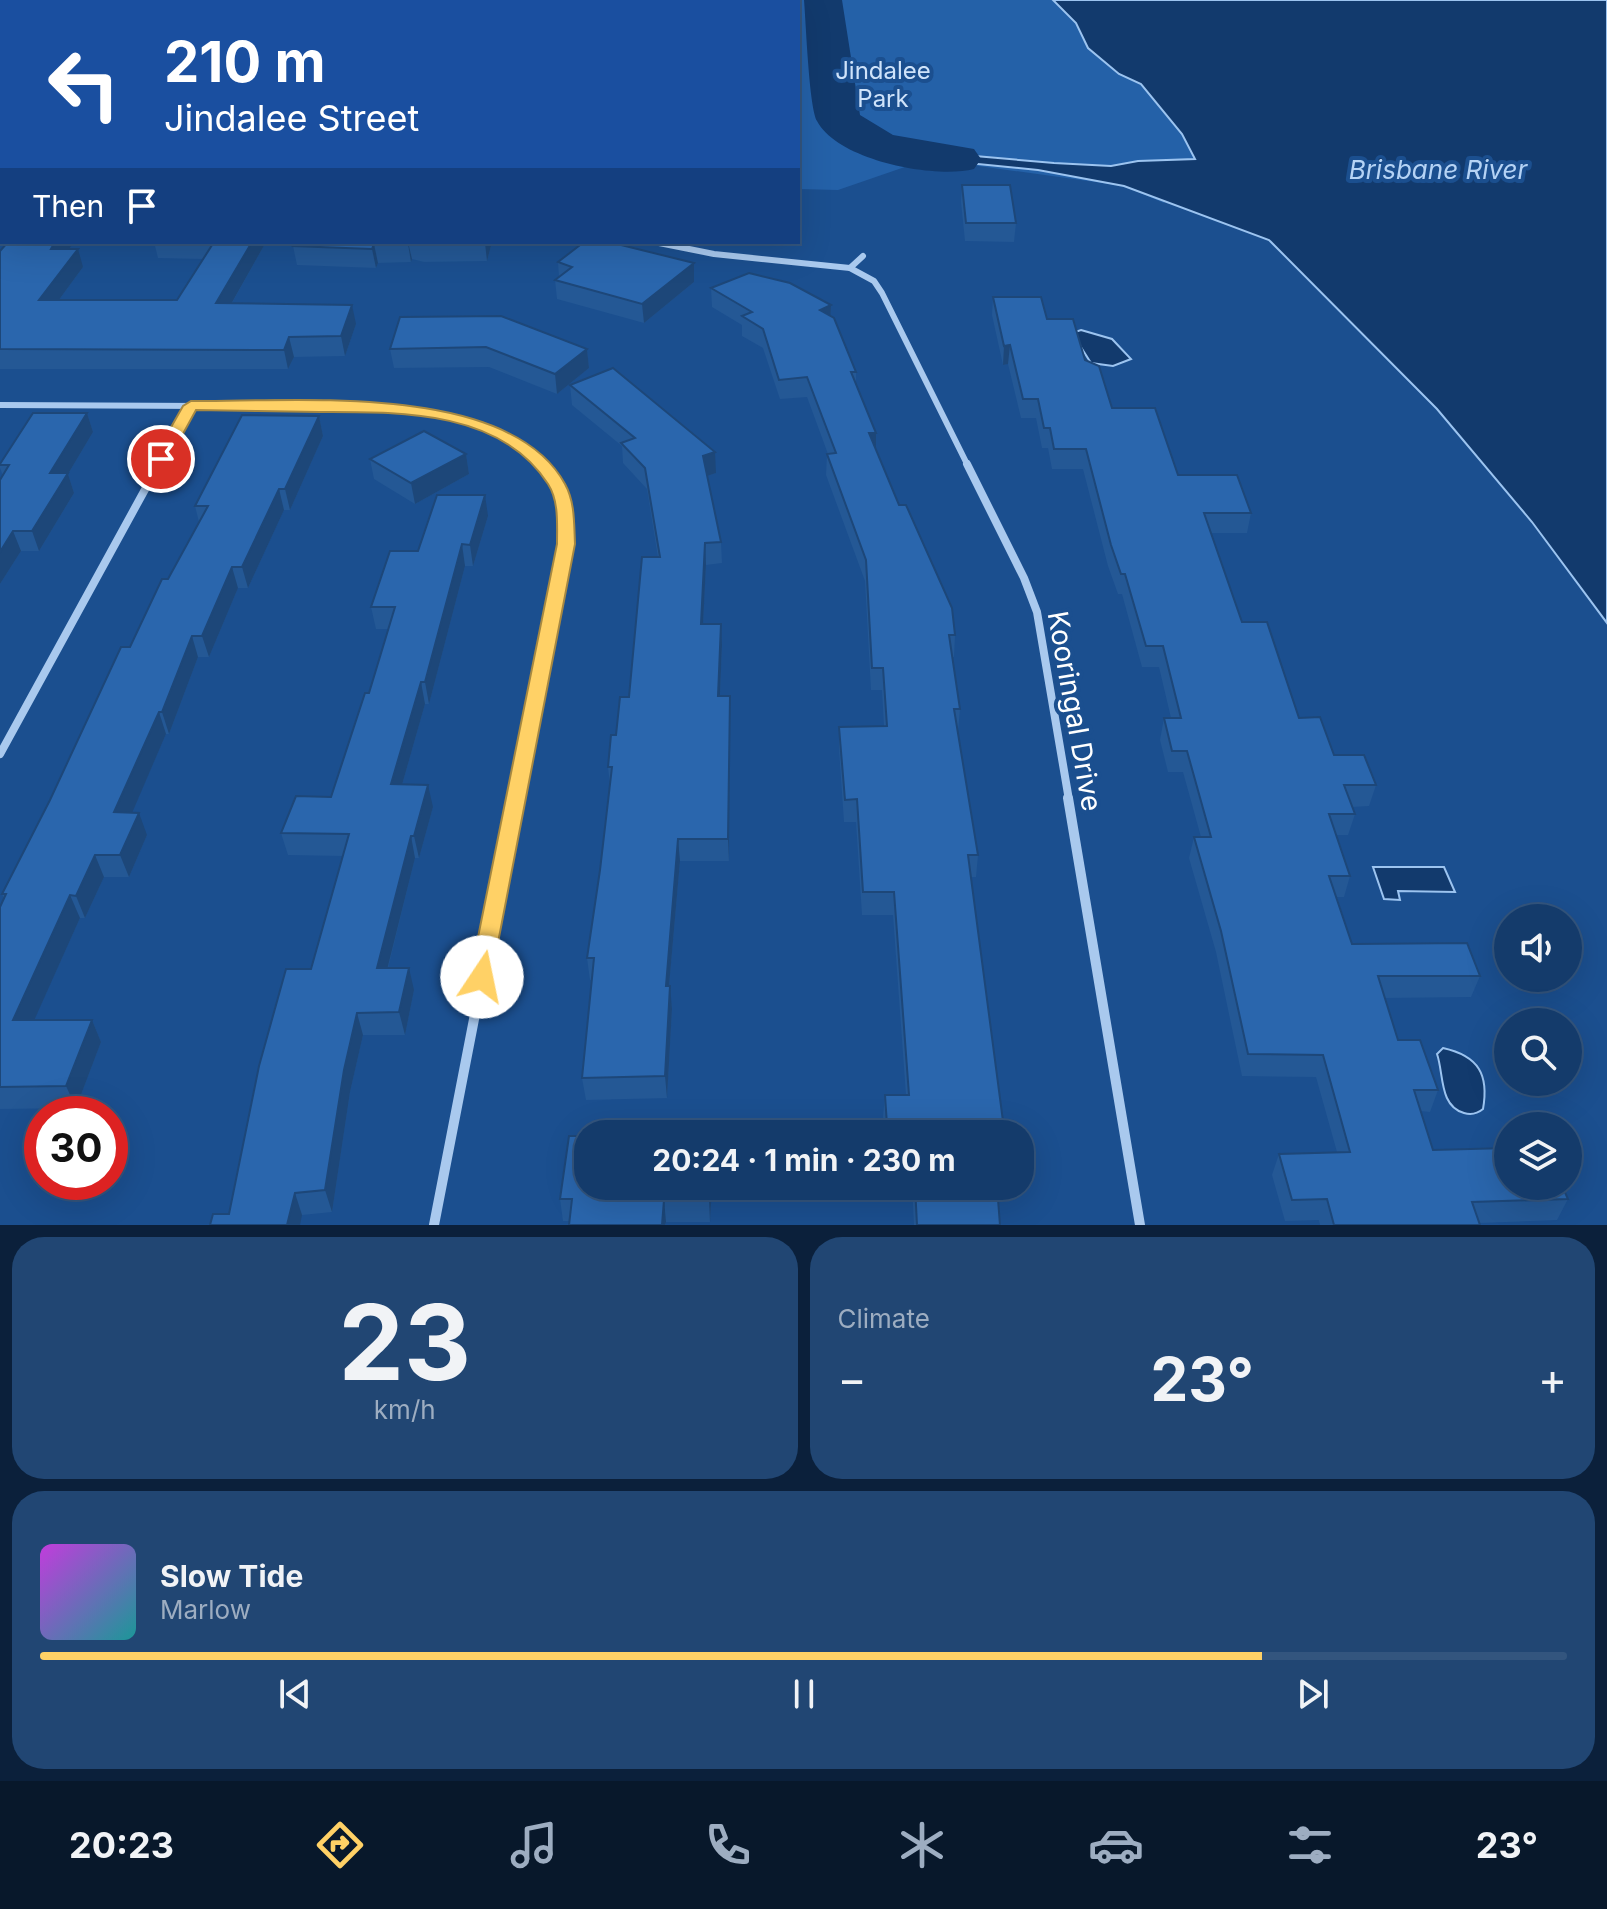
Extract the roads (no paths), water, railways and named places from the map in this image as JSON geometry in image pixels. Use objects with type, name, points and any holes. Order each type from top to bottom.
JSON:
[{"type":"street","points":[[664,244],[714,254],[850,268],[863,256]]},
{"type":"street","name":"Kooringal Drive","points":[[850,268],[867,276],[882,293],[1024,578],[1037,612],[1140,1225]]},
{"type":"street","points":[[0,405],[370,407],[418,410],[457,417],[493,431],[527,449],[551,475],[563,498],[568,523],[566,544],[434,1225]]},
{"type":"street","points":[[0,754],[191,406]]},
{"type":"water","name":"Brisbane River","points":[[1053,0],[1607,0],[1607,623],[1532,522],[1437,409],[1269,240],[1124,186],[1038,170],[928,159],[895,152],[864,140],[952,154],[1054,163],[1111,166],[1138,161],[1195,159],[1182,134],[1141,84],[1119,74],[1088,48],[1076,23]]},
{"type":"water","points":[[1081,330],[1112,339],[1131,359],[1113,366],[1091,363],[1072,333]]},
{"type":"water","points":[[1373,867],[1444,867],[1455,892],[1398,891],[1400,900],[1384,899]]},
{"type":"water","points":[[1443,1048],[1465,1056],[1479,1069],[1484,1097],[1483,1109],[1478,1112],[1464,1113],[1450,1104],[1446,1097],[1437,1054]]},
{"type":"waterway","points":[[823,0],[838,119],[849,130],[877,145],[958,159]]},
{"type":"park label","name":"Jindalee Park","points":[[883,85]]}]
